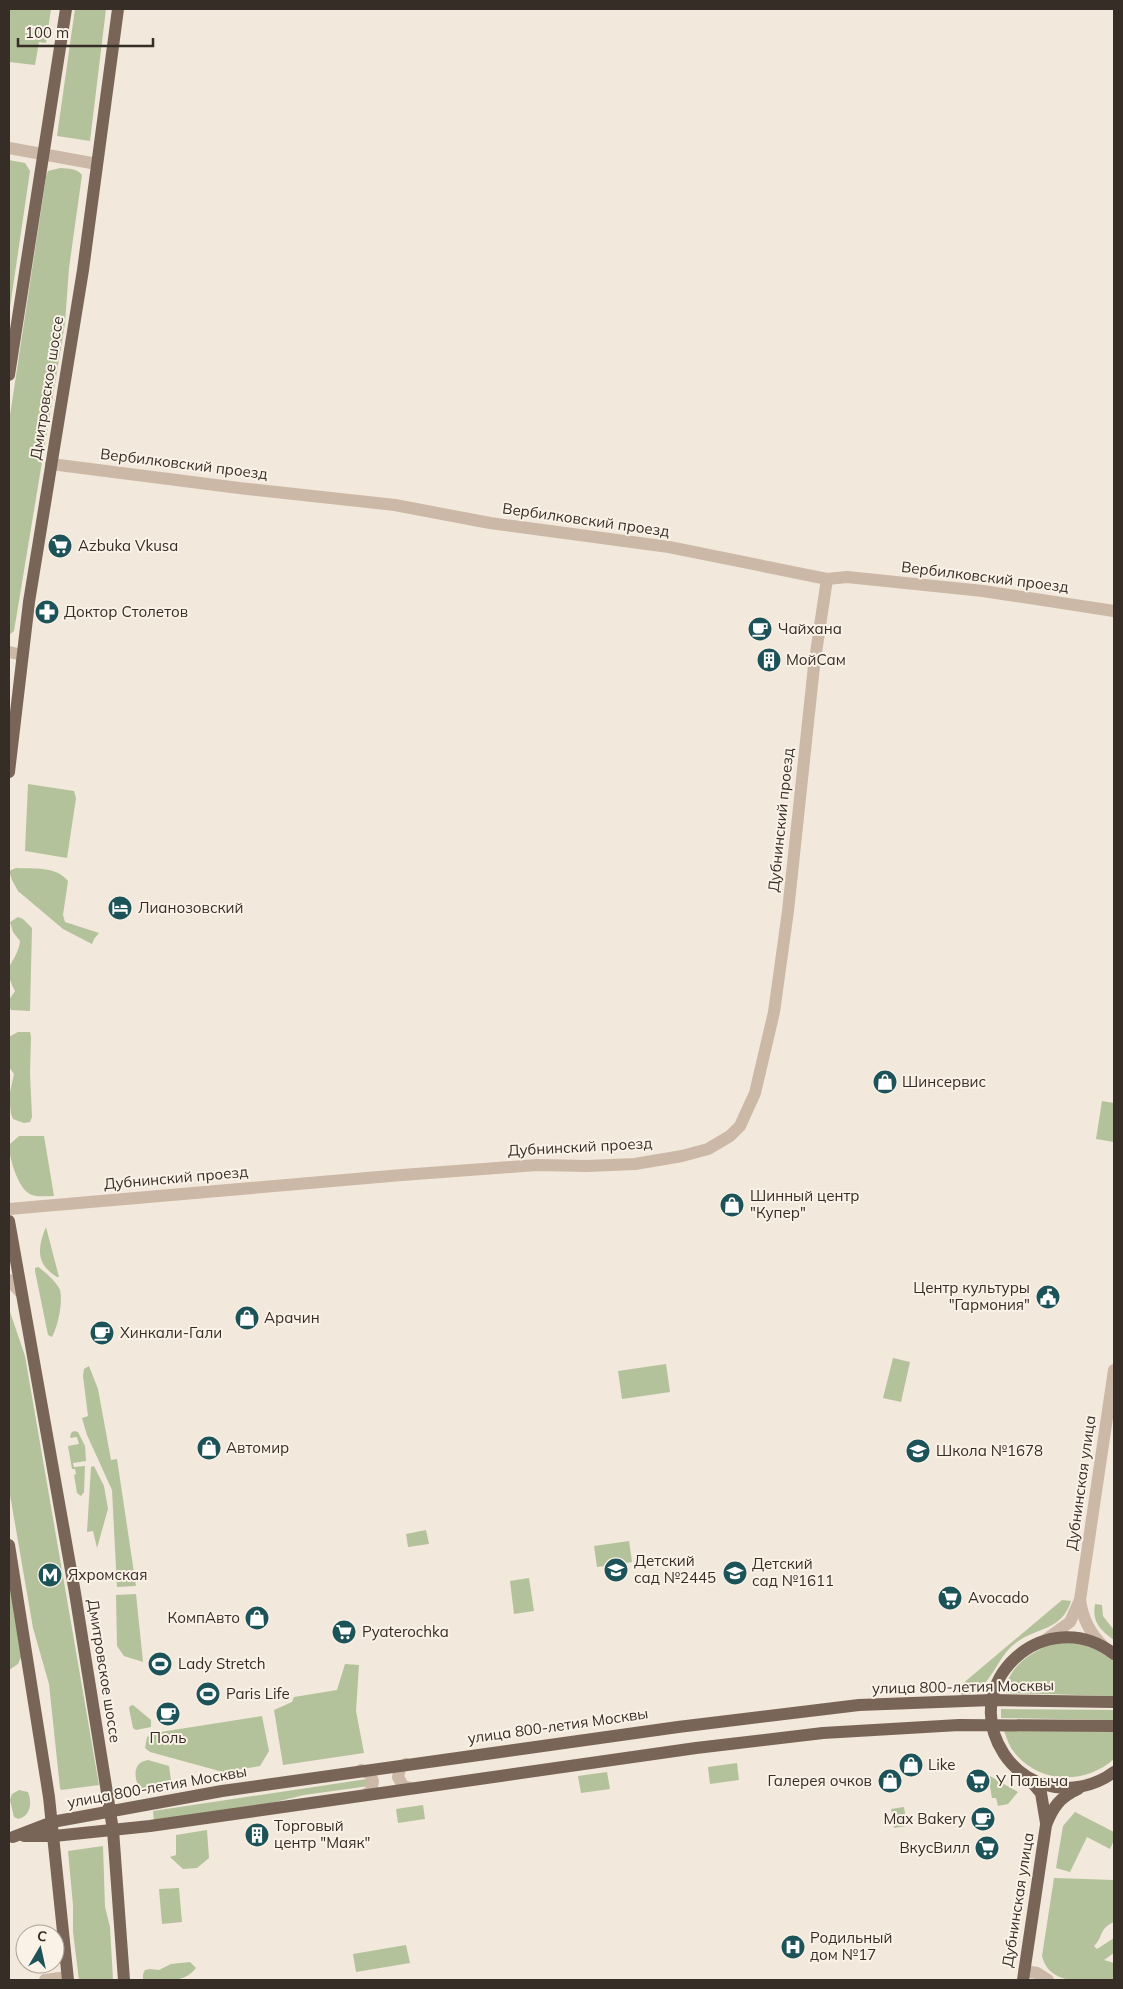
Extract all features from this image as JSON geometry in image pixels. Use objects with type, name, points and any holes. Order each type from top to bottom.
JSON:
[{"type":"main road","points":[[9,375],[66,9]]},
{"type":"main road","name":"Дмитровское шоссе","points":[[9,772],[22,655],[83,270],[118,9]]},
{"type":"main road","name":"Дмитровское шоссе","points":[[9,1221],[75,1593],[110,1810],[124,1980]]},
{"type":"main road","points":[[9,1545],[54,1836],[68,1979]]},
{"type":"main road","points":[[1044,1641],[1054,1638],[1075,1638],[1090,1641],[1109,1650]]},
{"type":"main road","name":"Дубнинская улица","points":[[1044,1641],[1025,1650],[1010,1663],[998,1680],[992,1700],[992,1725],[1001,1750],[1013,1766],[1041,1793],[1046,1825]]},
{"type":"main road","name":"улица 800-летия Москвы","points":[[11,1837],[52,1822],[110,1810],[241,1788],[668,1728],[859,1705],[992,1700],[1114,1702]]},
{"type":"main road","name":"улица 800-летия Москвы","points":[[11,1837],[54,1836],[150,1826],[696,1748],[823,1733],[921,1726],[1114,1726]]},
{"type":"main road","points":[[1025,1776],[1039,1783],[1059,1788],[1084,1786],[1099,1781],[1114,1772]]},
{"type":"main road","name":"Дубнинская улица","points":[[1023,1976],[1046,1825],[1053,1808],[1059,1800],[1084,1786]]},
{"type":"street","points":[[9,148],[97,164]]},
{"type":"street","name":"Вербилковский проезд","points":[[51,464],[239,488],[395,505],[490,523],[669,548],[827,579],[847,577],[964,589],[1114,611]]},
{"type":"street","name":"Дубнинский проезд","points":[[9,1209],[537,1165],[587,1166],[634,1164],[682,1156],[708,1149],[730,1136],[740,1126],[754,1093],[774,1012],[788,911],[813,675],[827,579]]},
{"type":"street","points":[[9,652],[22,655]]},
{"type":"street","points":[[9,1280],[21,1292]]},
{"type":"street","name":"Дубнинская улица","points":[[1044,1641],[1070,1622],[1080,1600],[1114,1370]]},
{"type":"street","name":"Дубнинская улица","points":[[1080,1600],[1085,1623],[1096,1639],[1109,1650]]},
{"type":"street","points":[[406,1764],[400,1768],[398,1777],[403,1786],[410,1788]]},
{"type":"street","points":[[361,1770],[370,1774],[373,1781],[371,1791],[365,1795]]},
{"type":"street","points":[[1023,1976],[1037,1973],[1048,1980]]},
{"type":"street","points":[[45,1980],[68,1979]]},
{"type":"green space","points":[[9,9],[51,9],[46,43],[39,42],[35,65],[9,62]]},
{"type":"green space","points":[[75,9],[106,9],[90,141],[57,136]]},
{"type":"green space","points":[[9,160],[25,163],[30,171],[9,314]]},
{"type":"green space","points":[[60,168],[75,170],[82,175],[69,268],[65,323],[14,631],[9,635],[9,422],[46,177],[48,171]]},
{"type":"green space","points":[[28,784],[74,791],[76,798],[67,858],[25,851]]},
{"type":"green space","points":[[16,868],[51,871],[63,876],[68,881],[63,915],[65,922],[99,933],[92,944],[63,929],[18,891],[9,871]]},
{"type":"green space","points":[[18,917],[23,919],[32,928],[30,1011],[11,1010],[9,1006],[9,1000],[15,991],[9,969],[20,941],[13,932],[10,922]]},
{"type":"green space","points":[[18,1032],[30,1032],[31,1037],[32,1117],[30,1122],[24,1123],[13,1119],[9,1097],[14,1074],[9,1067],[9,1037]]},
{"type":"green space","points":[[1102,1101],[1114,1103],[1114,1142],[1096,1139]]},
{"type":"green space","points":[[19,1136],[44,1136],[54,1196],[33,1195],[27,1192],[20,1183],[9,1150],[9,1145]]},
{"type":"green space","points":[[46,1227],[59,1277],[45,1267],[40,1255],[41,1242]]},
{"type":"green space","points":[[38,1267],[51,1277],[60,1290],[59,1314],[52,1337],[48,1335],[35,1271],[35,1268]]},
{"type":"green space","points":[[9,1309],[25,1356],[99,1785],[61,1790],[60,1788],[49,1684],[33,1628],[9,1489]]},
{"type":"green space","points":[[893,1358],[910,1362],[901,1402],[883,1398]]},
{"type":"green space","points":[[666,1364],[670,1392],[622,1399],[618,1371]]},
{"type":"green space","points":[[89,1366],[98,1389],[111,1460],[117,1459],[136,1586],[117,1587],[112,1490],[87,1435],[82,1418],[88,1416],[83,1376],[84,1369]]},
{"type":"green space","points":[[74,1431],[78,1432],[85,1446],[86,1461],[73,1463],[74,1467],[85,1466],[84,1492],[81,1496],[77,1493],[74,1475],[76,1474],[75,1469],[72,1469],[68,1446],[79,1444],[77,1437],[70,1438],[71,1433]]},
{"type":"green space","points":[[94,1466],[104,1486],[108,1509],[97,1548],[93,1531],[87,1532],[91,1467]]},
{"type":"green space","points":[[426,1530],[429,1544],[408,1547],[406,1534]]},
{"type":"green space","points":[[629,1541],[632,1562],[597,1567],[594,1546]]},
{"type":"green space","points":[[529,1578],[534,1611],[514,1614],[510,1581]]},
{"type":"green space","points":[[9,1579],[22,1655],[18,1664],[9,1670]]},
{"type":"green space","points":[[136,1594],[143,1662],[124,1656],[117,1646],[116,1595]]},
{"type":"green space","points":[[1062,1600],[1071,1601],[1061,1619],[1012,1646],[985,1683],[971,1693],[961,1695],[961,1685]]},
{"type":"green space","points":[[1095,1604],[1102,1605],[1103,1616],[1114,1630],[1114,1640],[1098,1625],[1094,1610]]},
{"type":"green space","points":[[1057,1642],[1080,1644],[1095,1649],[1114,1661],[1114,1696],[1003,1693],[1011,1674],[1023,1660],[1038,1650]]},
{"type":"green space","points":[[345,1664],[359,1665],[356,1711],[364,1753],[283,1765],[274,1710],[292,1702],[294,1697],[337,1690]]},
{"type":"green space","points":[[133,1705],[151,1720],[151,1727],[136,1730],[133,1728],[129,1708]]},
{"type":"green space","points":[[1001,1709],[1114,1710],[1114,1720],[1001,1718]]},
{"type":"green space","points":[[262,1716],[269,1751],[260,1766],[223,1772],[150,1752],[145,1748],[147,1737],[154,1733]]},
{"type":"green space","points":[[1004,1731],[1114,1731],[1114,1759],[1090,1773],[1076,1777],[1049,1775],[1024,1763],[1012,1750]]},
{"type":"green space","points":[[148,1760],[169,1766],[171,1780],[169,1786],[140,1789],[136,1780],[137,1767],[143,1761]]},
{"type":"green space","points":[[737,1763],[739,1780],[710,1784],[708,1767]]},
{"type":"green space","points":[[607,1772],[610,1789],[581,1793],[578,1776]]},
{"type":"green space","points":[[988,1775],[1018,1792],[1008,1804],[998,1806],[996,1798],[992,1798]]},
{"type":"green space","points":[[367,1779],[369,1786],[304,1795],[271,1803],[154,1821],[153,1811]]},
{"type":"green space","points":[[19,1790],[28,1792],[30,1804],[26,1815],[18,1819],[14,1817],[10,1800],[12,1794]]},
{"type":"green space","points":[[423,1805],[425,1819],[398,1823],[396,1809]]},
{"type":"green space","points":[[904,1807],[907,1826],[894,1828],[891,1809]]},
{"type":"green space","points":[[1075,1812],[1114,1832],[1114,1840],[1110,1849],[1087,1837],[1070,1872],[1056,1868],[1063,1826]]},
{"type":"green space","points":[[207,1830],[209,1858],[197,1868],[183,1869],[170,1857],[176,1855],[176,1835]]},
{"type":"green space","points":[[103,1846],[105,1907],[110,1927],[113,1980],[79,1980],[73,1932],[73,1905],[68,1851]]},
{"type":"green space","points":[[1054,1878],[1114,1880],[1114,1922],[1103,1930],[1094,1946],[1097,1949],[1114,1938],[1114,1953],[1104,1960],[1114,1963],[1114,1980],[1082,1981],[1062,1978],[1046,1966],[1042,1956]]},
{"type":"green space","points":[[179,1888],[182,1922],[162,1924],[159,1889]]},
{"type":"green space","points":[[406,1945],[410,1963],[356,1972],[353,1954]]},
{"type":"green space","points":[[190,1962],[196,1968],[185,1977],[165,1981],[143,1980],[145,1970],[159,1970],[171,1964]]},
{"type":"place","name":"Azbuka Vkusa","points":[[60,546]]},
{"type":"place","name":"Доктор Столетов","points":[[47,612]]},
{"type":"place","name":"Чайхана","points":[[760,629]]},
{"type":"place","name":"МойСам","points":[[769,660]]},
{"type":"place","name":"Лианозовский","points":[[120,908]]},
{"type":"place","name":"Шинсервис","points":[[885,1082]]},
{"type":"place","name":"Шинный центр \"Купер\"","points":[[732,1205]]},
{"type":"place","name":"Центр культуры \"Гармония\"","points":[[1048,1297]]},
{"type":"place","name":"Арачин","points":[[247,1318]]},
{"type":"place","name":"Хинкали-Гали","points":[[102,1333]]},
{"type":"place","name":"Автомир","points":[[209,1448]]},
{"type":"place","name":"Школа №1678","points":[[918,1451]]},
{"type":"place","name":"Детский сад №2445","points":[[616,1570]]},
{"type":"place","name":"Детский сад №1611","points":[[735,1573]]},
{"type":"place","name":"Яхромская","points":[[50,1575]]},
{"type":"place","name":"Avocado","points":[[950,1598]]},
{"type":"place","name":"КомпАвто","points":[[257,1618]]},
{"type":"place","name":"Pyaterochka","points":[[344,1632]]},
{"type":"place","name":"Lady Stretch","points":[[160,1664]]},
{"type":"place","name":"Paris Life","points":[[208,1694]]},
{"type":"place","name":"Поль","points":[[168,1714]]},
{"type":"place","name":"Like","points":[[911,1765]]},
{"type":"place","name":"Галерея очков","points":[[890,1781]]},
{"type":"place","name":"У Палыча","points":[[978,1781]]},
{"type":"place","name":"Max Bakery","points":[[983,1819]]},
{"type":"place","name":"Торговый центр \"Маяк\"","points":[[257,1835]]},
{"type":"place","name":"ВкусВилл","points":[[987,1848]]},
{"type":"place","name":"Родильный дом №17","points":[[793,1947]]}]
